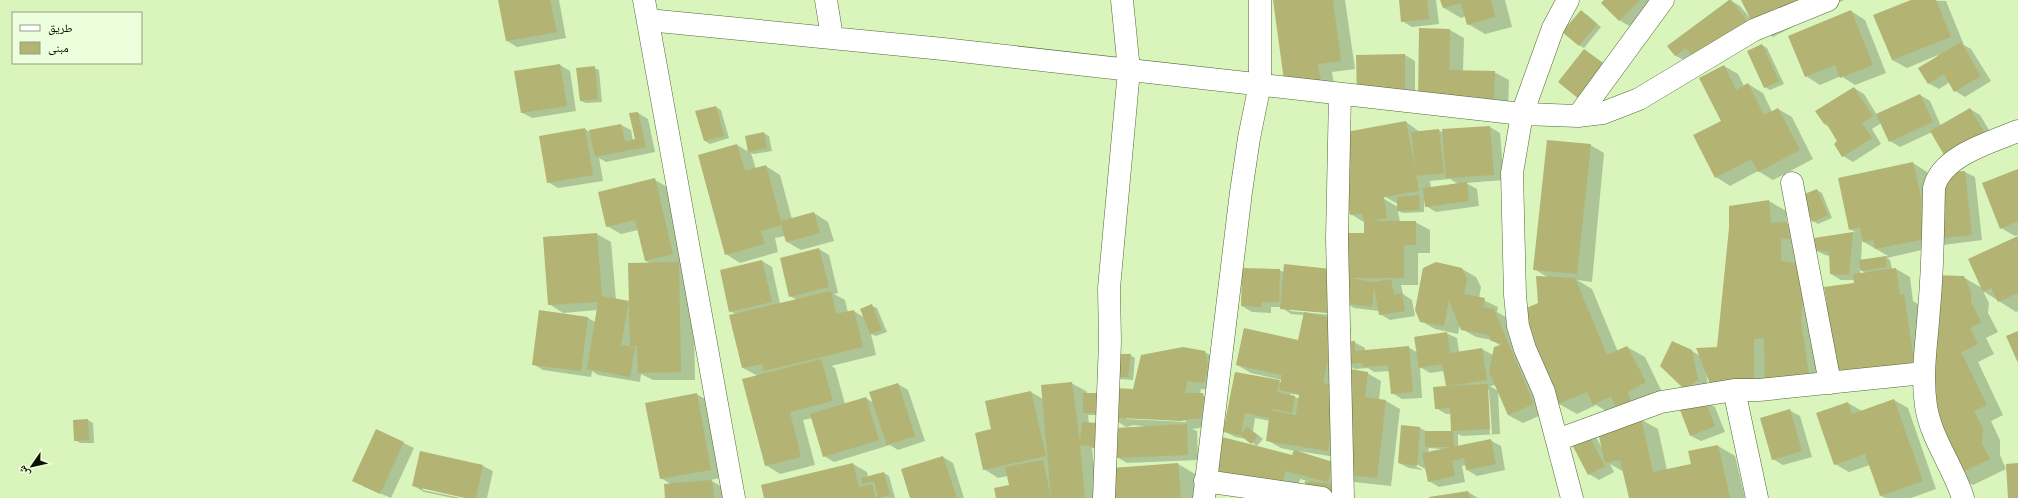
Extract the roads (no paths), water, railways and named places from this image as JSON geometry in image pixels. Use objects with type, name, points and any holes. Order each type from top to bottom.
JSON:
[{"type":"street","points":[[826,0],[832,37]]},
{"type":"street","points":[[1104,498],[1110,342],[1109,288],[1129,70],[1122,0]]},
{"type":"street","points":[[1260,0],[1260,84],[1249,138],[1241,192],[1205,489],[1322,498]]},
{"type":"street","points":[[1568,0],[1553,28],[1522,114],[1512,173],[1515,295],[1518,326],[1525,349],[1544,392],[1572,498]]},
{"type":"street","points":[[1578,116],[1663,0]]},
{"type":"street","points":[[734,498],[646,10],[832,37],[1522,114],[1578,116],[1603,113],[1639,99],[1754,30],[1828,0]]},
{"type":"street","points":[[1340,94],[1337,239],[1343,498]]},
{"type":"street","points":[[1963,498],[1951,467],[1931,427],[1926,406],[1924,373],[1933,260],[1934,188],[1942,171],[1962,155],[2018,130]]},
{"type":"street","points":[[1792,183],[1830,383]]},
{"type":"street","points":[[1557,440],[1661,402],[1734,390],[1759,390],[1924,373]]},
{"type":"street","points":[[1734,390],[1757,498]]}]
